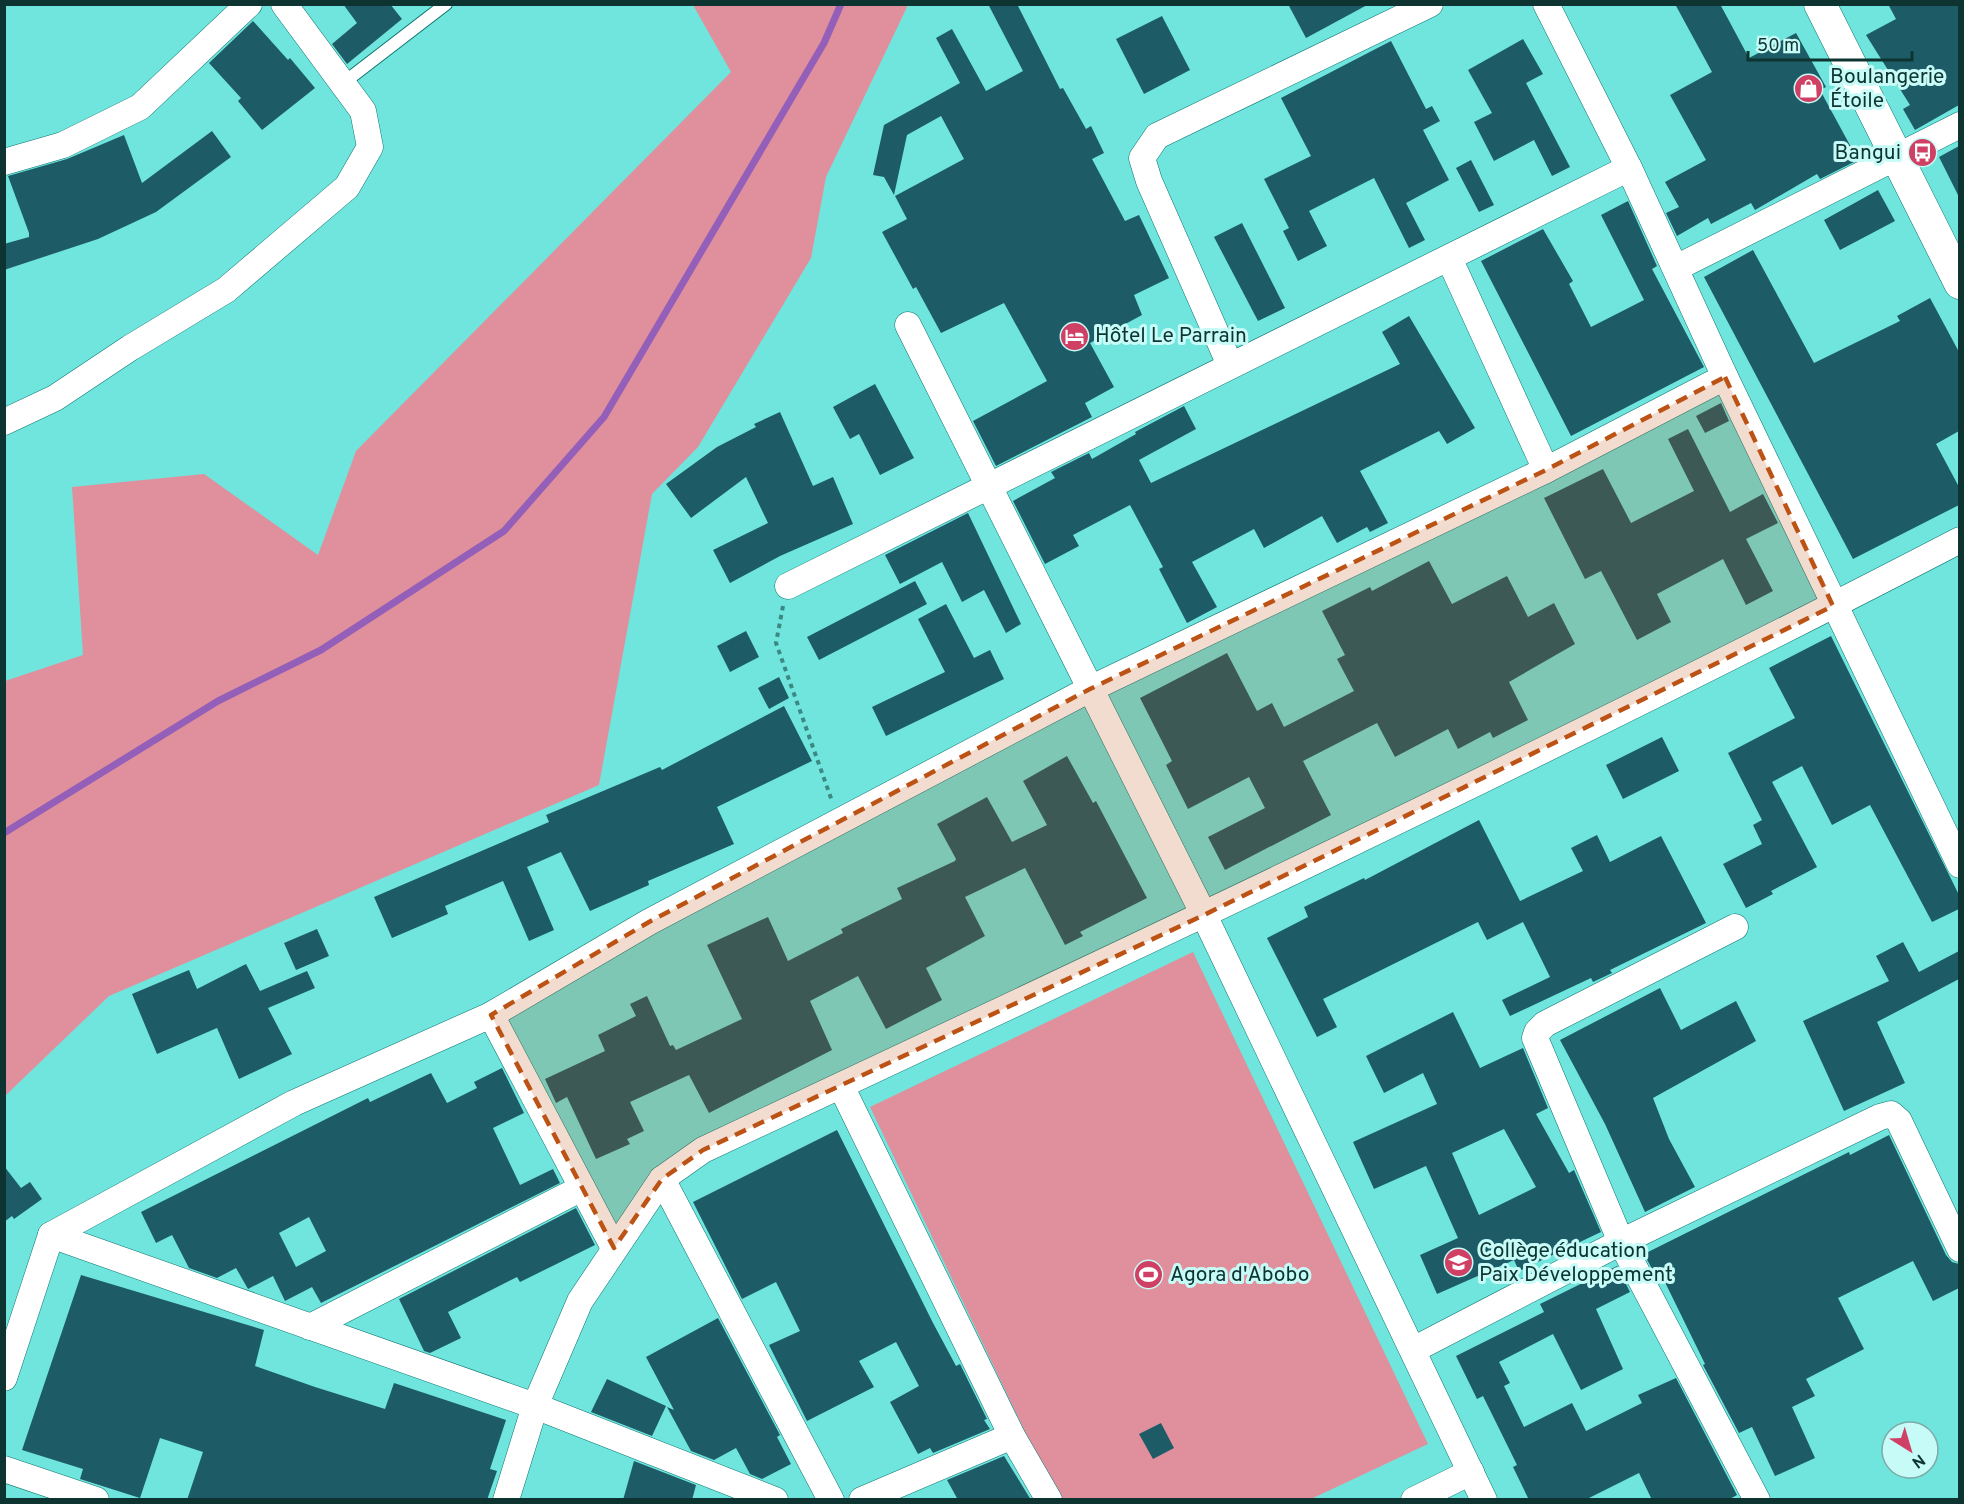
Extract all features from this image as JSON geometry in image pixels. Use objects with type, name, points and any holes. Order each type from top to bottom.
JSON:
[{"type":"street","points":[[4,162],[63,145],[140,107],[249,4]]},
{"type":"street","points":[[4,422],[55,398],[130,348],[226,290],[347,187],[370,147],[363,111],[284,4]]},
{"type":"street","points":[[1230,365],[1149,181],[1142,158],[1157,136],[1430,4]]},
{"type":"street","points":[[1546,4],[1629,168],[1833,606],[1959,865]]},
{"type":"street","points":[[1820,4],[1959,284]]},
{"type":"street","points":[[1676,268],[1959,125]]},
{"type":"street","points":[[788,586],[1629,168]]},
{"type":"street","points":[[1449,258],[1546,470]]},
{"type":"street","points":[[909,325],[1204,915],[1484,1500]]},
{"type":"street","points":[[4,1378],[51,1235],[294,1103],[491,1015],[649,922],[1090,689],[1546,470],[1725,377]]},
{"type":"street","points":[[506,1500],[535,1406],[580,1301],[662,1179],[703,1150],[1204,915],[1833,606],[1959,540]]},
{"type":"street","points":[[1735,927],[1545,1024],[1537,1032],[1535,1038],[1621,1242],[1756,1500]]},
{"type":"street","points":[[491,1015],[614,1248]]},
{"type":"street","points":[[841,1086],[1012,1436],[1049,1500]]},
{"type":"street","points":[[1413,1350],[1621,1242],[1880,1116],[1891,1114],[1899,1121],[1959,1249]]},
{"type":"street","points":[[662,1179],[831,1500]]},
{"type":"street","points":[[310,1327],[582,1188]]},
{"type":"street","points":[[51,1235],[535,1406],[775,1500]]},
{"type":"street","points":[[862,1500],[1012,1436]]},
{"type":"street","points":[[4,1469],[96,1500]]},
{"type":"street","points":[[1414,1500],[1471,1472]]},
{"type":"lane","points":[[342,84],[446,4]]},
{"type":"path","points":[[788,586],[776,643],[832,801],[823,807]]},
{"type":"highlighted area","points":[[1725,377],[1833,606],[1204,915],[703,1150],[662,1179],[614,1248],[491,1015],[649,922],[1090,689],[1546,470]]},
{"type":"shaded area","points":[[693,5],[908,5],[826,177],[811,258],[698,447],[652,494],[599,785],[109,996],[5,1096],[5,681],[83,655],[72,487],[204,474],[318,555],[356,451],[731,72]]},
{"type":"shaded area","name":"Agora d'Abobo","points":[[1193,952],[1428,1444],[1311,1499],[1057,1499],[870,1107]]},
{"type":"building","points":[[343,4],[390,4],[402,19],[347,64],[332,44],[357,23]]},
{"type":"building","points":[[988,4],[1017,4],[1060,89],[1063,88],[1086,129],[1091,126],[1104,153],[1092,159],[1125,221],[1139,215],[1169,278],[1134,295],[1142,315],[1090,343],[1114,387],[1085,403],[1092,417],[996,466],[973,421],[1047,381],[1004,303],[941,333],[916,287],[913,289],[882,232],[907,219],[895,196],[964,159],[941,116],[907,135],[894,195],[884,177],[873,175],[884,125],[960,83],[936,38],[952,29],[986,91],[1023,71]]},
{"type":"building","points":[[1288,4],[1369,4],[1306,38]]},
{"type":"building","points":[[1675,4],[1720,4],[1749,58],[1796,33],[1826,87],[1820,90],[1858,160],[1820,179],[1817,174],[1755,210],[1751,203],[1711,224],[1708,218],[1677,236],[1666,213],[1679,207],[1665,182],[1706,160],[1670,95],[1712,72]]},
{"type":"building","points":[[1888,4],[1959,4],[1959,105],[1915,130],[1903,109],[1910,105],[1866,35],[1896,19]]},
{"type":"building","points":[[1162,16],[1190,70],[1144,94],[1116,39]]},
{"type":"building","points":[[253,21],[288,60],[290,58],[315,88],[262,130],[238,101],[241,98],[209,63]]},
{"type":"building","points":[[1523,39],[1543,74],[1526,83],[1570,167],[1552,176],[1534,140],[1494,161],[1474,122],[1492,113],[1468,70]]},
{"type":"building","points":[[1391,41],[1426,109],[1432,106],[1440,121],[1423,130],[1449,180],[1406,203],[1425,240],[1409,248],[1374,178],[1309,211],[1327,246],[1298,261],[1283,231],[1289,228],[1264,179],[1311,156],[1281,98]]},
{"type":"building","points":[[212,131],[231,157],[156,212],[98,239],[4,270],[4,244],[29,237],[8,176],[67,159],[124,135],[142,183]]},
{"type":"building","points":[[1959,146],[1959,197],[1939,157]]},
{"type":"building","points":[[1471,160],[1494,205],[1479,212],[1456,168]]},
{"type":"building","points":[[1878,190],[1895,221],[1840,250],[1824,220]]},
{"type":"building","points":[[1628,201],[1657,266],[1652,269],[1704,367],[1571,436],[1481,261],[1543,229],[1573,281],[1569,284],[1591,327],[1644,300],[1601,215]]},
{"type":"building","points":[[1242,223],[1285,308],[1258,321],[1214,237]]},
{"type":"building","points":[[1753,250],[1814,363],[1900,321],[1897,316],[1930,298],[1959,352],[1959,431],[1936,444],[1959,487],[1959,505],[1853,559],[1704,277]]},
{"type":"building","points":[[1409,316],[1475,428],[1447,444],[1439,431],[1360,471],[1388,523],[1370,532],[1367,527],[1337,543],[1322,516],[1264,548],[1254,529],[1192,562],[1217,607],[1187,623],[1159,569],[1163,567],[1130,505],[1073,535],[1079,546],[1045,564],[1013,501],[1055,478],[1051,472],[1089,453],[1092,459],[1136,434],[1135,432],[1184,406],[1196,429],[1139,460],[1151,483],[1400,364],[1382,332]]},
{"type":"building","points":[[875,384],[914,458],[880,475],[859,434],[850,439],[833,407]]},
{"type":"building","points":[[1721,403],[1729,421],[1705,433],[1696,416]]},
{"type":"building","points":[[780,412],[813,486],[833,477],[853,524],[780,556],[730,583],[713,550],[768,523],[746,477],[691,518],[666,484],[717,447],[756,427],[754,424]]},
{"type":"building","points":[[1688,429],[1730,512],[1763,494],[1778,523],[1746,539],[1773,591],[1746,605],[1723,559],[1657,594],[1671,622],[1637,640],[1601,571],[1585,579],[1544,498],[1603,469],[1631,523],[1694,491],[1668,439]]},
{"type":"building","points":[[968,513],[1021,624],[1006,633],[984,590],[962,602],[942,562],[900,584],[885,555]]},
{"type":"building","points":[[1429,561],[1452,604],[1507,576],[1528,617],[1554,603],[1575,644],[1509,682],[1528,720],[1493,738],[1490,732],[1458,749],[1448,729],[1395,757],[1377,723],[1303,761],[1331,815],[1225,870],[1208,837],[1265,808],[1249,777],[1188,809],[1166,765],[1172,761],[1140,698],[1227,653],[1257,711],[1272,703],[1284,727],[1354,691],[1337,659],[1345,655],[1322,611],[1370,587],[1372,591]]},
{"type":"building","points":[[915,581],[927,604],[819,660],[807,637]]},
{"type":"building","points":[[946,604],[974,658],[990,650],[1004,679],[886,736],[872,707],[945,672],[918,619]]},
{"type":"building","points":[[746,631],[759,657],[730,672],[717,646]]},
{"type":"building","points":[[1831,636],[1959,895],[1959,909],[1932,922],[1870,805],[1832,825],[1802,766],[1772,782],[1817,867],[1771,891],[1773,894],[1746,908],[1723,864],[1762,844],[1753,825],[1762,820],[1728,753],[1795,718],[1769,668]]},
{"type":"building","points":[[779,677],[789,698],[769,709],[758,688]]},
{"type":"building","points":[[784,706],[812,761],[717,807],[734,844],[648,881],[649,885],[590,911],[561,852],[527,867],[554,930],[529,941],[503,881],[445,906],[448,914],[392,938],[374,897],[549,822],[546,815],[660,767],[662,770]]},
{"type":"building","points":[[1662,737],[1679,771],[1623,799],[1606,765]]},
{"type":"building","points":[[1067,756],[1093,803],[1096,801],[1147,898],[1080,932],[1083,936],[1065,945],[1025,868],[965,897],[985,936],[926,968],[942,1000],[886,1029],[858,976],[810,1001],[832,1050],[709,1113],[689,1075],[630,1102],[644,1131],[627,1139],[630,1144],[596,1159],[567,1097],[556,1103],[545,1079],[605,1051],[598,1035],[636,1016],[630,1004],[647,996],[670,1046],[673,1045],[676,1050],[742,1019],[707,945],[768,917],[788,961],[843,933],[841,929],[902,899],[897,888],[955,861],[937,824],[987,797],[1012,842],[1047,825],[1023,781]]},
{"type":"building","points":[[1479,820],[1520,901],[1583,871],[1571,848],[1597,835],[1610,862],[1661,836],[1706,923],[1610,970],[1612,973],[1593,982],[1591,978],[1510,1016],[1502,1000],[1550,977],[1523,922],[1487,940],[1478,922],[1323,999],[1337,1027],[1317,1037],[1267,938],[1308,917],[1304,907],[1364,878],[1365,880]]},
{"type":"building","points":[[317,929],[329,956],[296,970],[284,943]]},
{"type":"building","points":[[1903,942],[1919,972],[1959,951],[1959,979],[1877,1022],[1905,1083],[1844,1111],[1803,1021],[1889,981],[1876,956]]},
{"type":"building","points":[[246,964],[260,991],[307,971],[315,988],[268,1008],[292,1054],[239,1079],[217,1028],[157,1054],[132,994],[189,970],[197,989]]},
{"type":"building","points":[[1660,988],[1681,1030],[1736,1001],[1756,1041],[1653,1098],[1669,1139],[1695,1187],[1645,1212],[1605,1124],[1560,1040]]},
{"type":"building","points":[[1453,1012],[1480,1068],[1523,1048],[1548,1108],[1536,1114],[1569,1173],[1574,1170],[1601,1232],[1519,1271],[1514,1260],[1437,1294],[1420,1255],[1458,1238],[1426,1166],[1374,1189],[1353,1142],[1437,1104],[1423,1073],[1384,1093],[1366,1056]],"holes":[[[1504,1129],[1536,1187],[1479,1215],[1452,1153]]]},
{"type":"building","points":[[502,1068],[524,1113],[493,1128],[520,1185],[553,1169],[560,1183],[321,1303],[312,1287],[285,1301],[273,1276],[248,1289],[236,1268],[217,1278],[189,1268],[172,1235],[156,1243],[141,1212],[368,1098],[370,1102],[431,1073],[447,1103],[477,1088],[474,1082]],"holes":[[[309,1217],[326,1251],[296,1267],[279,1233]]]},
{"type":"building","points":[[837,1130],[933,1323],[956,1366],[960,1364],[990,1429],[933,1453],[930,1448],[918,1454],[890,1402],[919,1386],[896,1342],[859,1361],[874,1387],[807,1421],[769,1345],[800,1331],[776,1282],[742,1299],[693,1202]]},
{"type":"building","points":[[1889,1135],[1946,1255],[1952,1262],[1959,1264],[1959,1288],[1933,1301],[1913,1261],[1838,1298],[1864,1349],[1806,1379],[1815,1396],[1792,1407],[1815,1458],[1775,1476],[1752,1427],[1739,1433],[1703,1365],[1705,1364],[1662,1276],[1657,1278],[1644,1254],[1849,1152],[1850,1155]]},
{"type":"building","points":[[4,1166],[21,1188],[30,1182],[42,1199],[14,1219],[12,1216],[4,1222]]},
{"type":"building","points":[[576,1208],[595,1245],[520,1282],[517,1277],[448,1312],[461,1338],[430,1353],[424,1351],[399,1299]]},
{"type":"building","points":[[1617,1266],[1630,1292],[1596,1309],[1623,1369],[1581,1390],[1553,1334],[1499,1362],[1510,1383],[1504,1386],[1524,1427],[1572,1403],[1586,1431],[1642,1403],[1638,1395],[1676,1378],[1737,1495],[1728,1500],[1652,1500],[1639,1473],[1585,1500],[1529,1500],[1513,1467],[1517,1465],[1483,1396],[1477,1399],[1456,1356],[1544,1312],[1540,1304]]},
{"type":"building","points":[[81,1275],[264,1330],[255,1366],[315,1387],[385,1409],[394,1383],[506,1420],[490,1469],[497,1471],[487,1500],[187,1500],[203,1452],[160,1438],[140,1498],[80,1479],[83,1469],[22,1450]]},
{"type":"building","points":[[718,1318],[780,1435],[777,1437],[791,1464],[762,1479],[750,1474],[736,1448],[714,1460],[691,1451],[667,1407],[674,1410],[646,1357]]},
{"type":"building","points":[[607,1379],[666,1406],[652,1436],[591,1412]]},
{"type":"building","points":[[1161,1423],[1174,1448],[1153,1459],[1139,1434]]},
{"type":"building","points":[[1004,1456],[1031,1500],[958,1500],[947,1480]]},
{"type":"building","points":[[634,1461],[696,1485],[692,1500],[623,1500]]},
{"type":"waterway","points":[[4,833],[218,701],[321,650],[504,531],[604,417],[824,43],[841,4]]},
{"type":"place","name":"Boulangerie Étoile","points":[[1809,89]]},
{"type":"place","name":"Bangui","points":[[1922,153]]},
{"type":"place","name":"Hôtel Le Parrain","points":[[1074,336]]},
{"type":"place","name":"Collège éducation Paix Développement","points":[[1458,1263]]},
{"type":"place","name":"Agora d'Abobo","points":[[1149,1275]]}]
